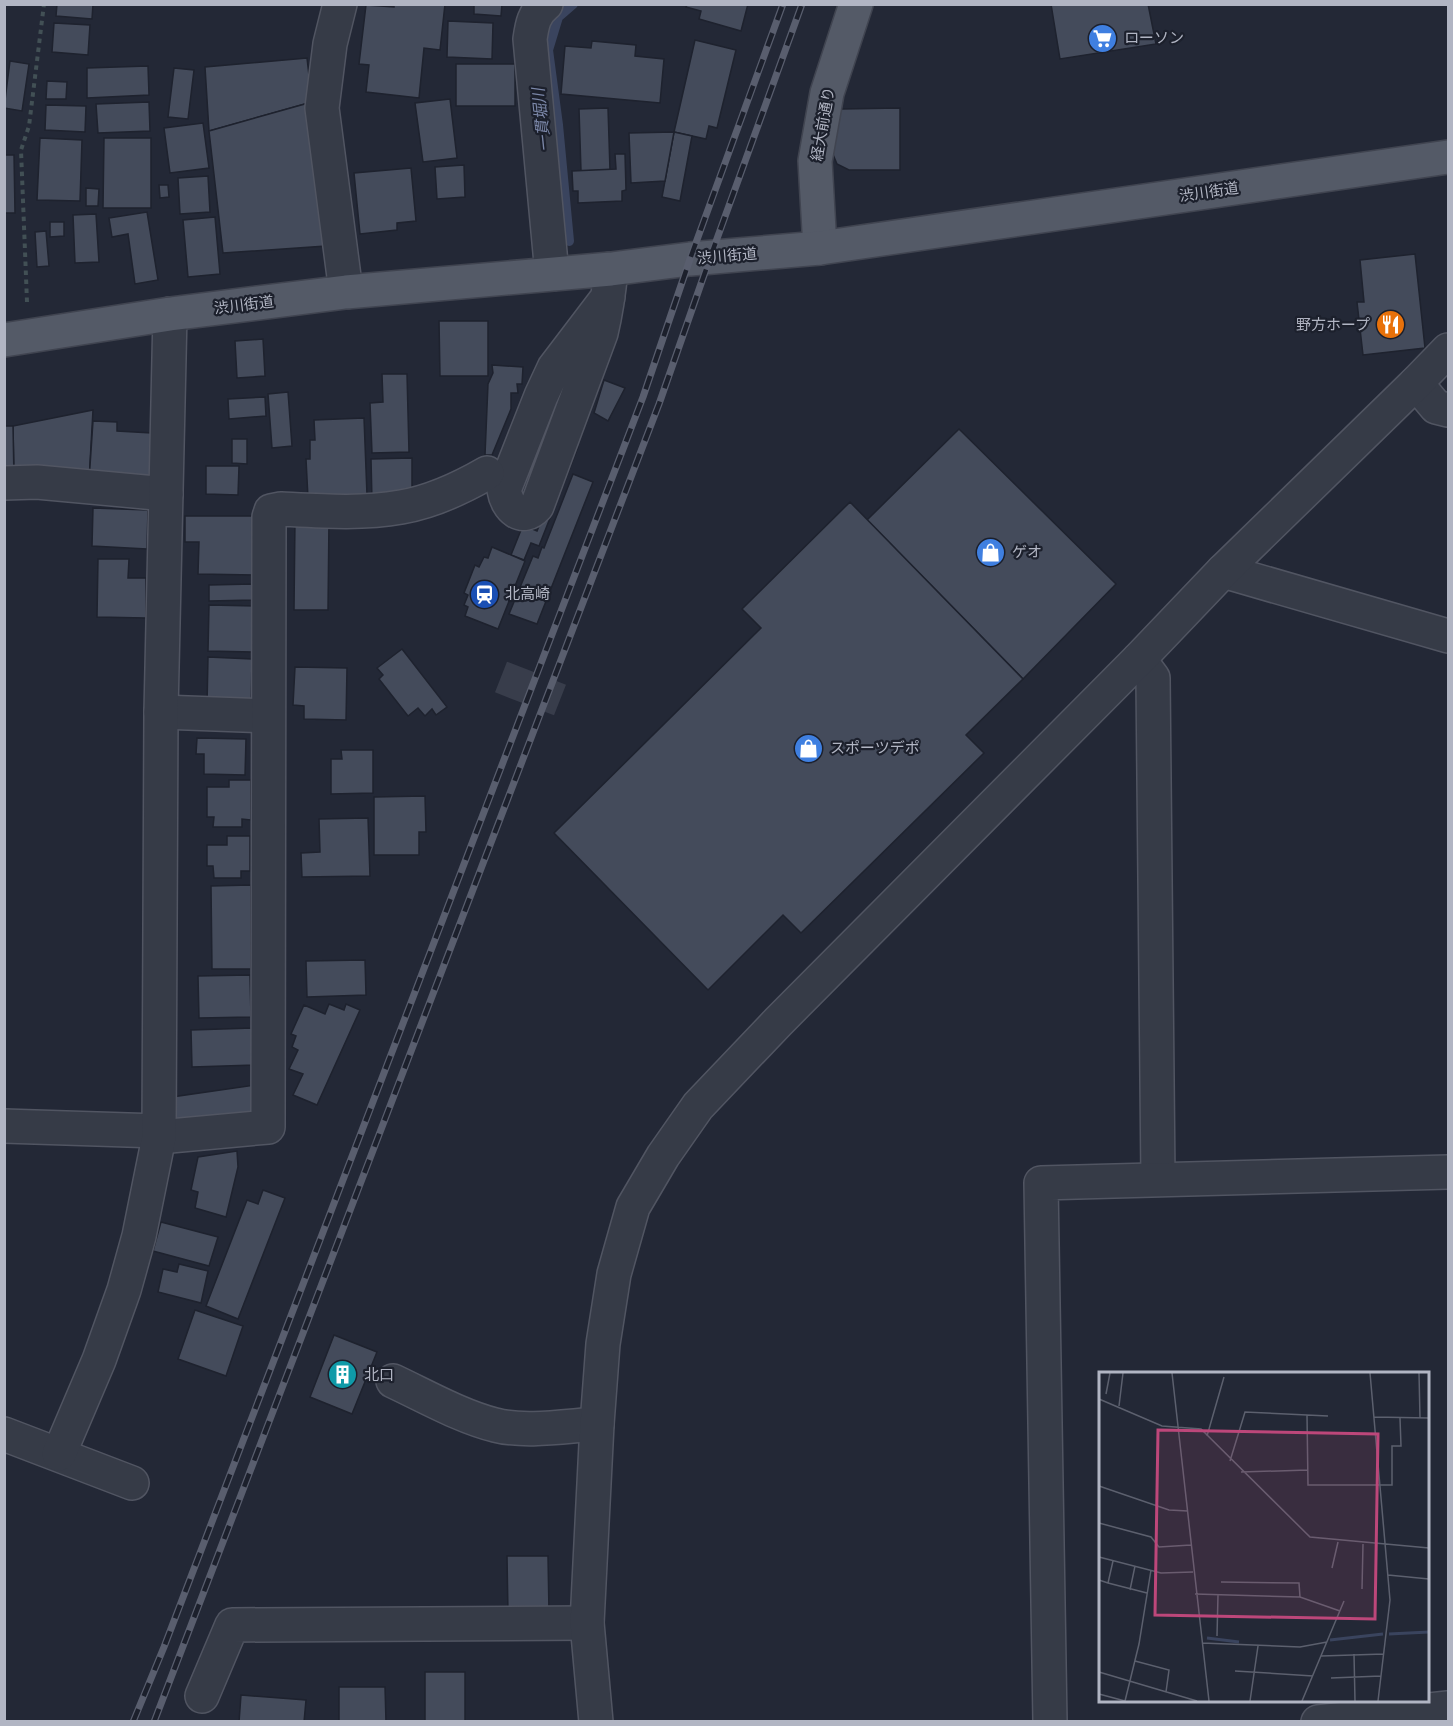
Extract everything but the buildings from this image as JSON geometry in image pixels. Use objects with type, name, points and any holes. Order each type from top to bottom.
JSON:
[{"type":"main road","name":"経大前通り","points":[[820,248],[815,161],[827,93],[856,4]]},
{"type":"main road","name":"渋川街道","points":[[17,338],[170,314],[346,292],[552,274],[610,283],[690,259],[820,248],[1449,157]]},
{"type":"street","points":[[340,4],[330,44],[322,108],[346,292]]},
{"type":"street","points":[[546,4],[532,21],[530,39],[552,274]]},
{"type":"street","points":[[610,283],[601,333],[537,506],[531,512],[524,514],[517,512],[506,499],[504,490],[541,396],[554,368],[610,283]]},
{"type":"street","points":[[59,1454],[99,1360],[124,1290],[139,1236],[159,1134],[161,712],[170,314]]},
{"type":"street","points":[[596,1722],[587,1623],[603,1344],[614,1274],[633,1207],[663,1156],[698,1106],[778,1022],[1139,659],[1223,571],[1449,350]]},
{"type":"street","points":[[1416,383],[1436,407],[1449,410]]},
{"type":"street","points":[[4,1126],[159,1134],[268,1127],[268,716],[269,517],[271,511],[363,510],[402,507],[455,490],[487,473]]},
{"type":"street","points":[[4,483],[38,482],[166,494]]},
{"type":"street","points":[[1223,571],[1449,636]]},
{"type":"street","points":[[1139,659],[1153,678],[1158,1179]]},
{"type":"street","points":[[161,712],[268,716]]},
{"type":"street","points":[[1050,1722],[1041,1183],[1449,1172]]},
{"type":"street","points":[[393,1381],[475,1419],[496,1426],[519,1429],[597,1425]]},
{"type":"street","points":[[4,1434],[132,1483]]},
{"type":"street","points":[[202,1696],[232,1625],[587,1623]]},
{"type":"street","points":[[1318,1722],[1449,1708]]},
{"type":"path","points":[[17,338],[21,150],[29,126],[44,4]]},
{"type":"waterway","name":"一貫堀川","points":[[569,241],[548,50],[558,17],[573,4]]},
{"type":"tunnel","points":[[501,677],[560,700]]},
{"type":"railway","points":[[133,1722],[164,1647],[643,397],[690,259],[783,4]]},
{"type":"railway","points":[[154,1722],[659,404],[802,4]]},
{"type":"place","name":"ローソン","points":[[1103,38]]},
{"type":"place","name":"野方ホープ","points":[[1391,325]]},
{"type":"place","name":"ゲオ","points":[[991,552]]},
{"type":"place","name":"北高崎","points":[[484,594]]},
{"type":"place","name":"スポーツデポ","points":[[809,748]]},
{"type":"place","name":"北口","points":[[343,1375]]}]
